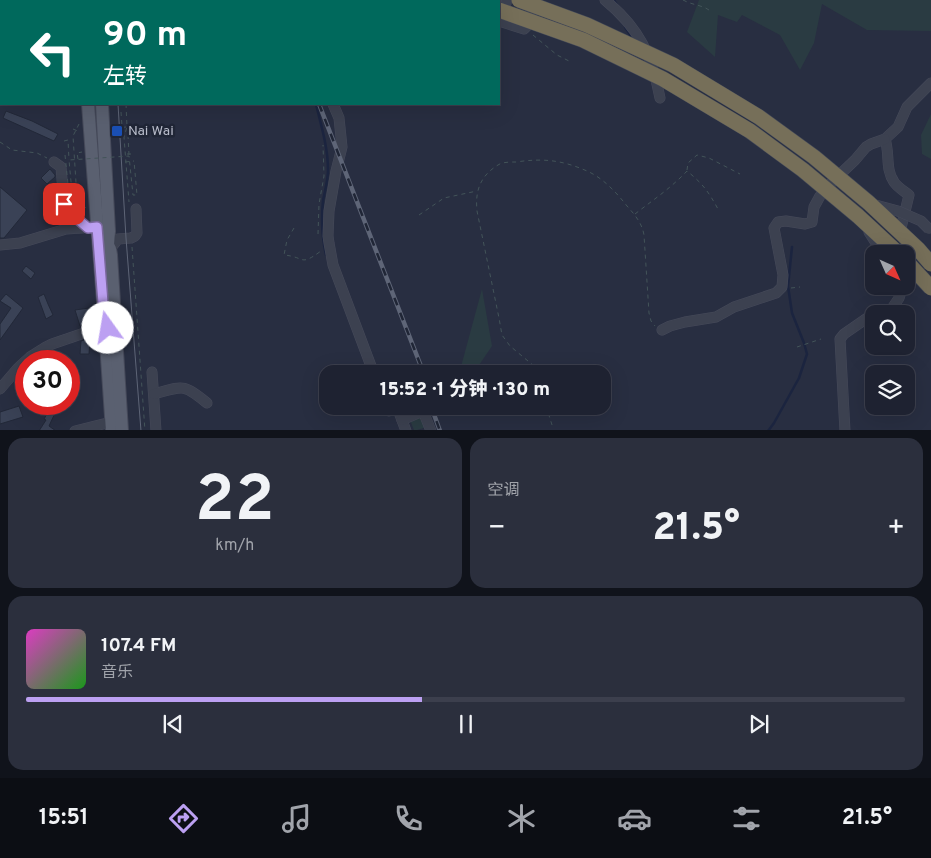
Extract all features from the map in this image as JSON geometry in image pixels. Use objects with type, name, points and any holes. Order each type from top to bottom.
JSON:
[{"type":"highway","points":[[519,0],[587,25],[673,65],[759,117],[814,157],[869,203],[931,264]]},
{"type":"highway","points":[[500,10],[583,40],[663,79],[750,131],[803,170],[858,216],[889,245]]},
{"type":"highway","points":[[915,271],[931,288]]},
{"type":"main road","points":[[88,105],[105,235],[110,326],[122,430]]},
{"type":"main road","points":[[102,105],[112,426]]},
{"type":"street","points":[[507,0],[501,21],[524,29],[527,26],[535,0]]},
{"type":"street","points":[[605,0],[626,19],[642,42],[654,72],[660,98]]},
{"type":"street","points":[[662,330],[685,322],[716,318],[734,307],[776,293],[782,287],[774,228],[778,222],[786,221],[805,224],[812,222],[814,207],[820,196],[866,147],[885,139],[898,127],[907,106],[931,83]]},
{"type":"street","points":[[333,105],[339,118],[342,147],[329,211],[328,236],[333,265],[371,365]]},
{"type":"street","points":[[885,139],[888,146],[888,167],[891,176],[894,183],[909,195],[900,228],[907,245]]},
{"type":"street","points":[[54,162],[61,168],[64,204],[68,211],[105,235]]},
{"type":"street","points":[[869,203],[898,211],[921,221],[929,229]]},
{"type":"street","points":[[0,245],[20,243],[66,229],[131,238],[137,233],[133,207]]},
{"type":"street","points":[[858,216],[877,245]]},
{"type":"street","points":[[845,430],[840,339],[865,319]]},
{"type":"street","points":[[0,389],[30,357],[46,347],[110,326]]},
{"type":"street","points":[[152,372],[156,430]]},
{"type":"street","points":[[154,394],[182,387],[194,391],[207,403]]},
{"type":"street","points":[[396,415],[406,430]]},
{"type":"street","points":[[424,415],[430,430]]},
{"type":"street","points":[[75,430],[112,426]]},
{"type":"path","points":[[684,0],[709,10]]},
{"type":"path","points":[[526,28],[545,46],[571,62]]},
{"type":"path","points":[[126,105],[127,127],[124,134],[125,162],[133,207]]},
{"type":"path","points":[[121,112],[122,127]]},
{"type":"path","points":[[111,128],[127,127]]},
{"type":"path","points":[[73,129],[83,134]]},
{"type":"path","points":[[124,134],[128,135],[128,155],[133,196],[137,195],[134,161],[125,162]]},
{"type":"path","points":[[64,141],[68,140],[73,203],[70,203],[65,155]]},
{"type":"path","points":[[0,142],[12,150],[37,153],[54,162]]},
{"type":"path","points":[[319,238],[319,204],[324,176],[323,145]]},
{"type":"path","points":[[78,159],[77,153],[82,152]]},
{"type":"path","points":[[69,160],[132,156],[132,154]]},
{"type":"path","points":[[634,214],[660,196],[687,171],[688,163],[697,155],[709,158],[740,174]]},
{"type":"path","points":[[533,365],[510,346],[502,335],[477,211],[476,198],[482,178],[499,164],[534,159],[552,160],[572,165],[602,180],[619,196],[642,226],[649,313],[651,321],[662,330]]},
{"type":"path","points":[[687,171],[702,183],[718,209]]},
{"type":"path","points":[[419,215],[444,198],[478,191]]},
{"type":"path","points":[[294,228],[287,240],[284,254],[300,260],[308,260],[322,250]]},
{"type":"path","points":[[132,247],[145,430]]},
{"type":"path","points":[[798,347],[822,340]]},
{"type":"path","points":[[549,415],[553,428]]},
{"type":"shaded area","points":[[699,0],[931,0],[931,31],[867,30],[822,4],[814,43],[800,70],[780,35],[742,15],[737,22],[718,15],[715,57],[687,32]]},
{"type":"shaded area","points":[[931,114],[931,159],[922,154],[921,135]]},
{"type":"shaded area","points":[[482,289],[492,346],[479,365],[461,365]]},
{"type":"shaded area","points":[[423,415],[427,427],[414,430],[410,420]]},
{"type":"building","points":[[6,111],[58,134],[54,141],[3,118]]},
{"type":"building","points":[[50,169],[55,177],[47,184],[41,178]]},
{"type":"building","points":[[0,187],[27,210],[4,238],[0,238]]},
{"type":"building","points":[[26,266],[35,273],[31,279],[22,271]]},
{"type":"building","points":[[6,294],[23,308],[0,340],[0,324],[11,308],[0,301]]},
{"type":"building","points":[[44,294],[53,315],[46,319],[38,297]]},
{"type":"building","points":[[89,308],[91,324],[80,326],[75,310]]},
{"type":"building","points":[[90,340],[89,354],[80,354],[81,341]]},
{"type":"building","points":[[15,407],[15,415],[22,415],[23,417],[0,424],[0,412]]},
{"type":"building","points":[[46,415],[54,415],[49,426],[55,430],[40,430],[46,420],[44,419]]},
{"type":"waterway","points":[[614,0],[617,5]]},
{"type":"waterway","points":[[625,27],[633,39]]},
{"type":"waterway","points":[[316,105],[328,161],[328,178],[322,214],[326,255]]},
{"type":"waterway","points":[[769,430],[799,378],[807,354],[792,313],[788,286],[792,247]]},
{"type":"tram line","points":[[118,105],[141,430]]},
{"type":"railway","points":[[319,105],[420,365]]},
{"type":"railway","points":[[434,415],[440,430]]},
{"type":"place","name":"Nai Wai","points":[[117,131]]},
{"type":"route","points":[[64,204],[68,211],[88,228],[97,227],[105,328],[108,328]]}]
